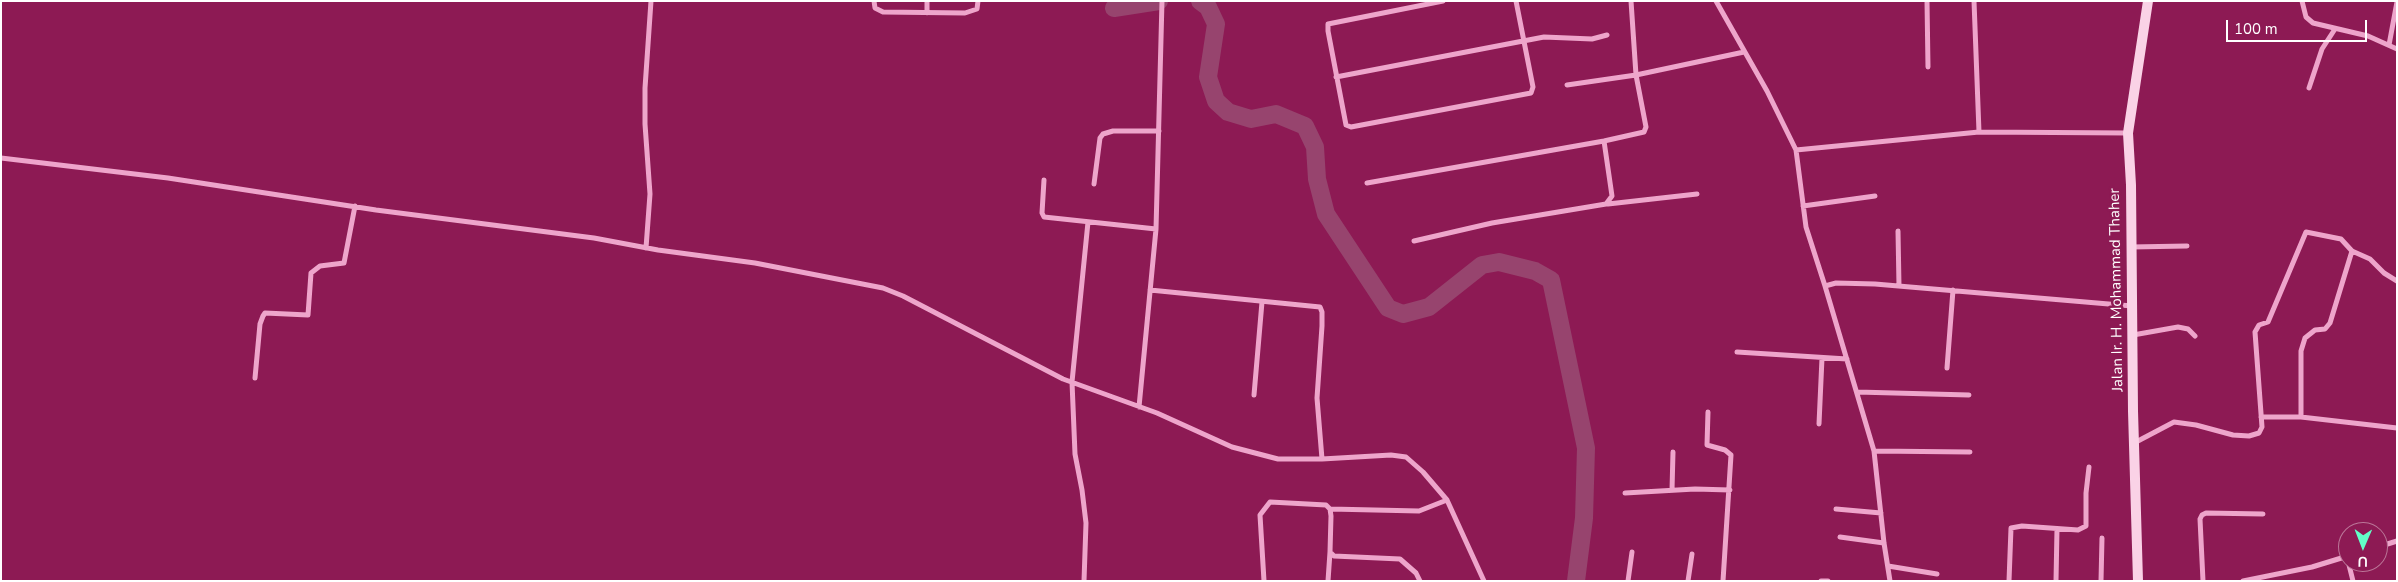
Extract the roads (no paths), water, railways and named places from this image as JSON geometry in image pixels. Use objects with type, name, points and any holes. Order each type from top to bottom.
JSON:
[{"type":"main road","name":"Jalan Ir. H. Mohammad Thaher","points":[[2138,581],[2131,185],[2128,133],[2148,1]]},
{"type":"street","points":[[646,248],[650,194],[645,124],[645,88],[651,1]]},
{"type":"street","points":[[874,1],[875,8],[883,12],[927,13],[974,12],[977,9],[978,1]]},
{"type":"street","points":[[927,1],[927,13]]},
{"type":"street","points":[[1443,1],[1328,24],[1346,125],[1351,127],[1530,93],[1534,87],[1516,1]]},
{"type":"street","points":[[1367,183],[1604,142],[1646,130],[1636,75],[1631,1]]},
{"type":"street","points":[[1716,1],[1767,91],[1796,150],[1806,227],[1874,450],[1890,581]]},
{"type":"street","points":[[1927,1],[1928,67]]},
{"type":"street","points":[[1974,1],[1979,132]]},
{"type":"street","points":[[2302,1],[2306,17],[2314,22],[2335,29],[2368,36],[2397,49]]},
{"type":"street","points":[[2389,45],[2397,2]]},
{"type":"street","points":[[1139,407],[1156,229],[1162,3]]},
{"type":"street","points":[[2309,88],[2322,49],[2335,29]]},
{"type":"street","points":[[1336,77],[1544,37],[1592,39],[1606,35]]},
{"type":"street","points":[[1567,85],[1636,75],[1744,52]]},
{"type":"street","points":[[1094,184],[1100,138],[1103,134],[1113,131],[1159,131]]},
{"type":"street","points":[[1796,150],[1797,148],[1979,132],[2128,133]]},
{"type":"street","points":[[1604,142],[1612,191],[1611,200],[1606,204]]},
{"type":"street","points":[[1,158],[168,178],[528,229],[755,263],[883,288],[903,296],[1072,382],[1139,407],[1257,456],[1278,459],[1402,456],[1412,460],[1448,500],[1484,581]]},
{"type":"street","points":[[1044,180],[1043,215],[1156,229]]},
{"type":"street","points":[[1414,241],[1492,223],[1606,204],[1696,194]]},
{"type":"street","points":[[1803,206],[1875,196]]},
{"type":"street","points":[[255,378],[262,316],[265,313],[308,315],[311,273],[320,266],[344,263],[355,206]]},
{"type":"street","points":[[1084,581],[1085,511],[1075,454],[1072,382],[1088,222]]},
{"type":"street","points":[[1898,231],[1899,286]]},
{"type":"street","points":[[2136,442],[2174,422],[2196,425],[2232,435],[2254,435],[2262,427],[2255,332],[2259,325],[2268,322],[2303,235],[2311,231],[2341,239],[2352,251],[2370,259],[2384,273],[2397,280]]},
{"type":"street","points":[[2131,247],[2187,246]]},
{"type":"street","points":[[2300,417],[2301,351],[2305,338],[2315,330],[2325,329],[2330,322],[2352,251]]},
{"type":"street","points":[[1825,286],[1836,283],[1899,286],[2132,306]]},
{"type":"street","points":[[1150,290],[1320,307],[1322,312],[1317,398],[1322,459]]},
{"type":"street","points":[[1947,368],[1954,290]]},
{"type":"street","points":[[1254,395],[1262,302]]},
{"type":"street","points":[[2133,335],[2178,328],[2188,329],[2196,336]]},
{"type":"street","points":[[1737,352],[1847,359]]},
{"type":"street","points":[[1819,424],[1822,358]]},
{"type":"street","points":[[1857,392],[1969,395]]},
{"type":"street","points":[[1708,412],[1707,445],[1725,450],[1731,455],[1723,581]]},
{"type":"street","points":[[2261,417],[2300,417],[2397,428]]},
{"type":"street","points":[[1874,450],[1970,452]]},
{"type":"street","points":[[1672,490],[1673,452]]},
{"type":"street","points":[[2009,581],[2011,528],[2022,526],[2078,530],[2086,526],[2086,493],[2089,467]]},
{"type":"street","points":[[1625,493],[1672,490],[1730,490]]},
{"type":"street","points":[[1264,581],[1260,515],[1265,506],[1270,502],[1322,504],[1330,509],[1419,511],[1448,500]]},
{"type":"street","points":[[1836,508],[1881,513]]},
{"type":"street","points":[[1328,581],[1330,509]]},
{"type":"street","points":[[2204,581],[2200,519],[2202,515],[2206,513],[2263,514]]},
{"type":"street","points":[[2056,581],[2057,529]]},
{"type":"street","points":[[1840,537],[1884,543]]},
{"type":"street","points":[[2101,581],[2102,538]]},
{"type":"street","points":[[1330,552],[1341,558],[1400,559],[1416,573],[1420,581]]},
{"type":"street","points":[[1628,581],[1632,552]]},
{"type":"street","points":[[1688,581],[1692,554]]},
{"type":"street","points":[[2243,581],[2312,567],[2338,559]]},
{"type":"street","points":[[1888,566],[1937,574]]},
{"type":"street","points":[[1821,581],[1828,581]]},
{"type":"waterway","points":[[1114,8],[1159,1]]},
{"type":"waterway","points":[[1200,1],[1208,7],[1216,24],[1208,77],[1216,101],[1228,112],[1251,119],[1276,114],[1305,126],[1315,147],[1317,179],[1326,214],[1388,308],[1403,314],[1429,307],[1482,265],[1499,262],[1535,271],[1551,280],[1586,448],[1584,518],[1576,581]]}]
